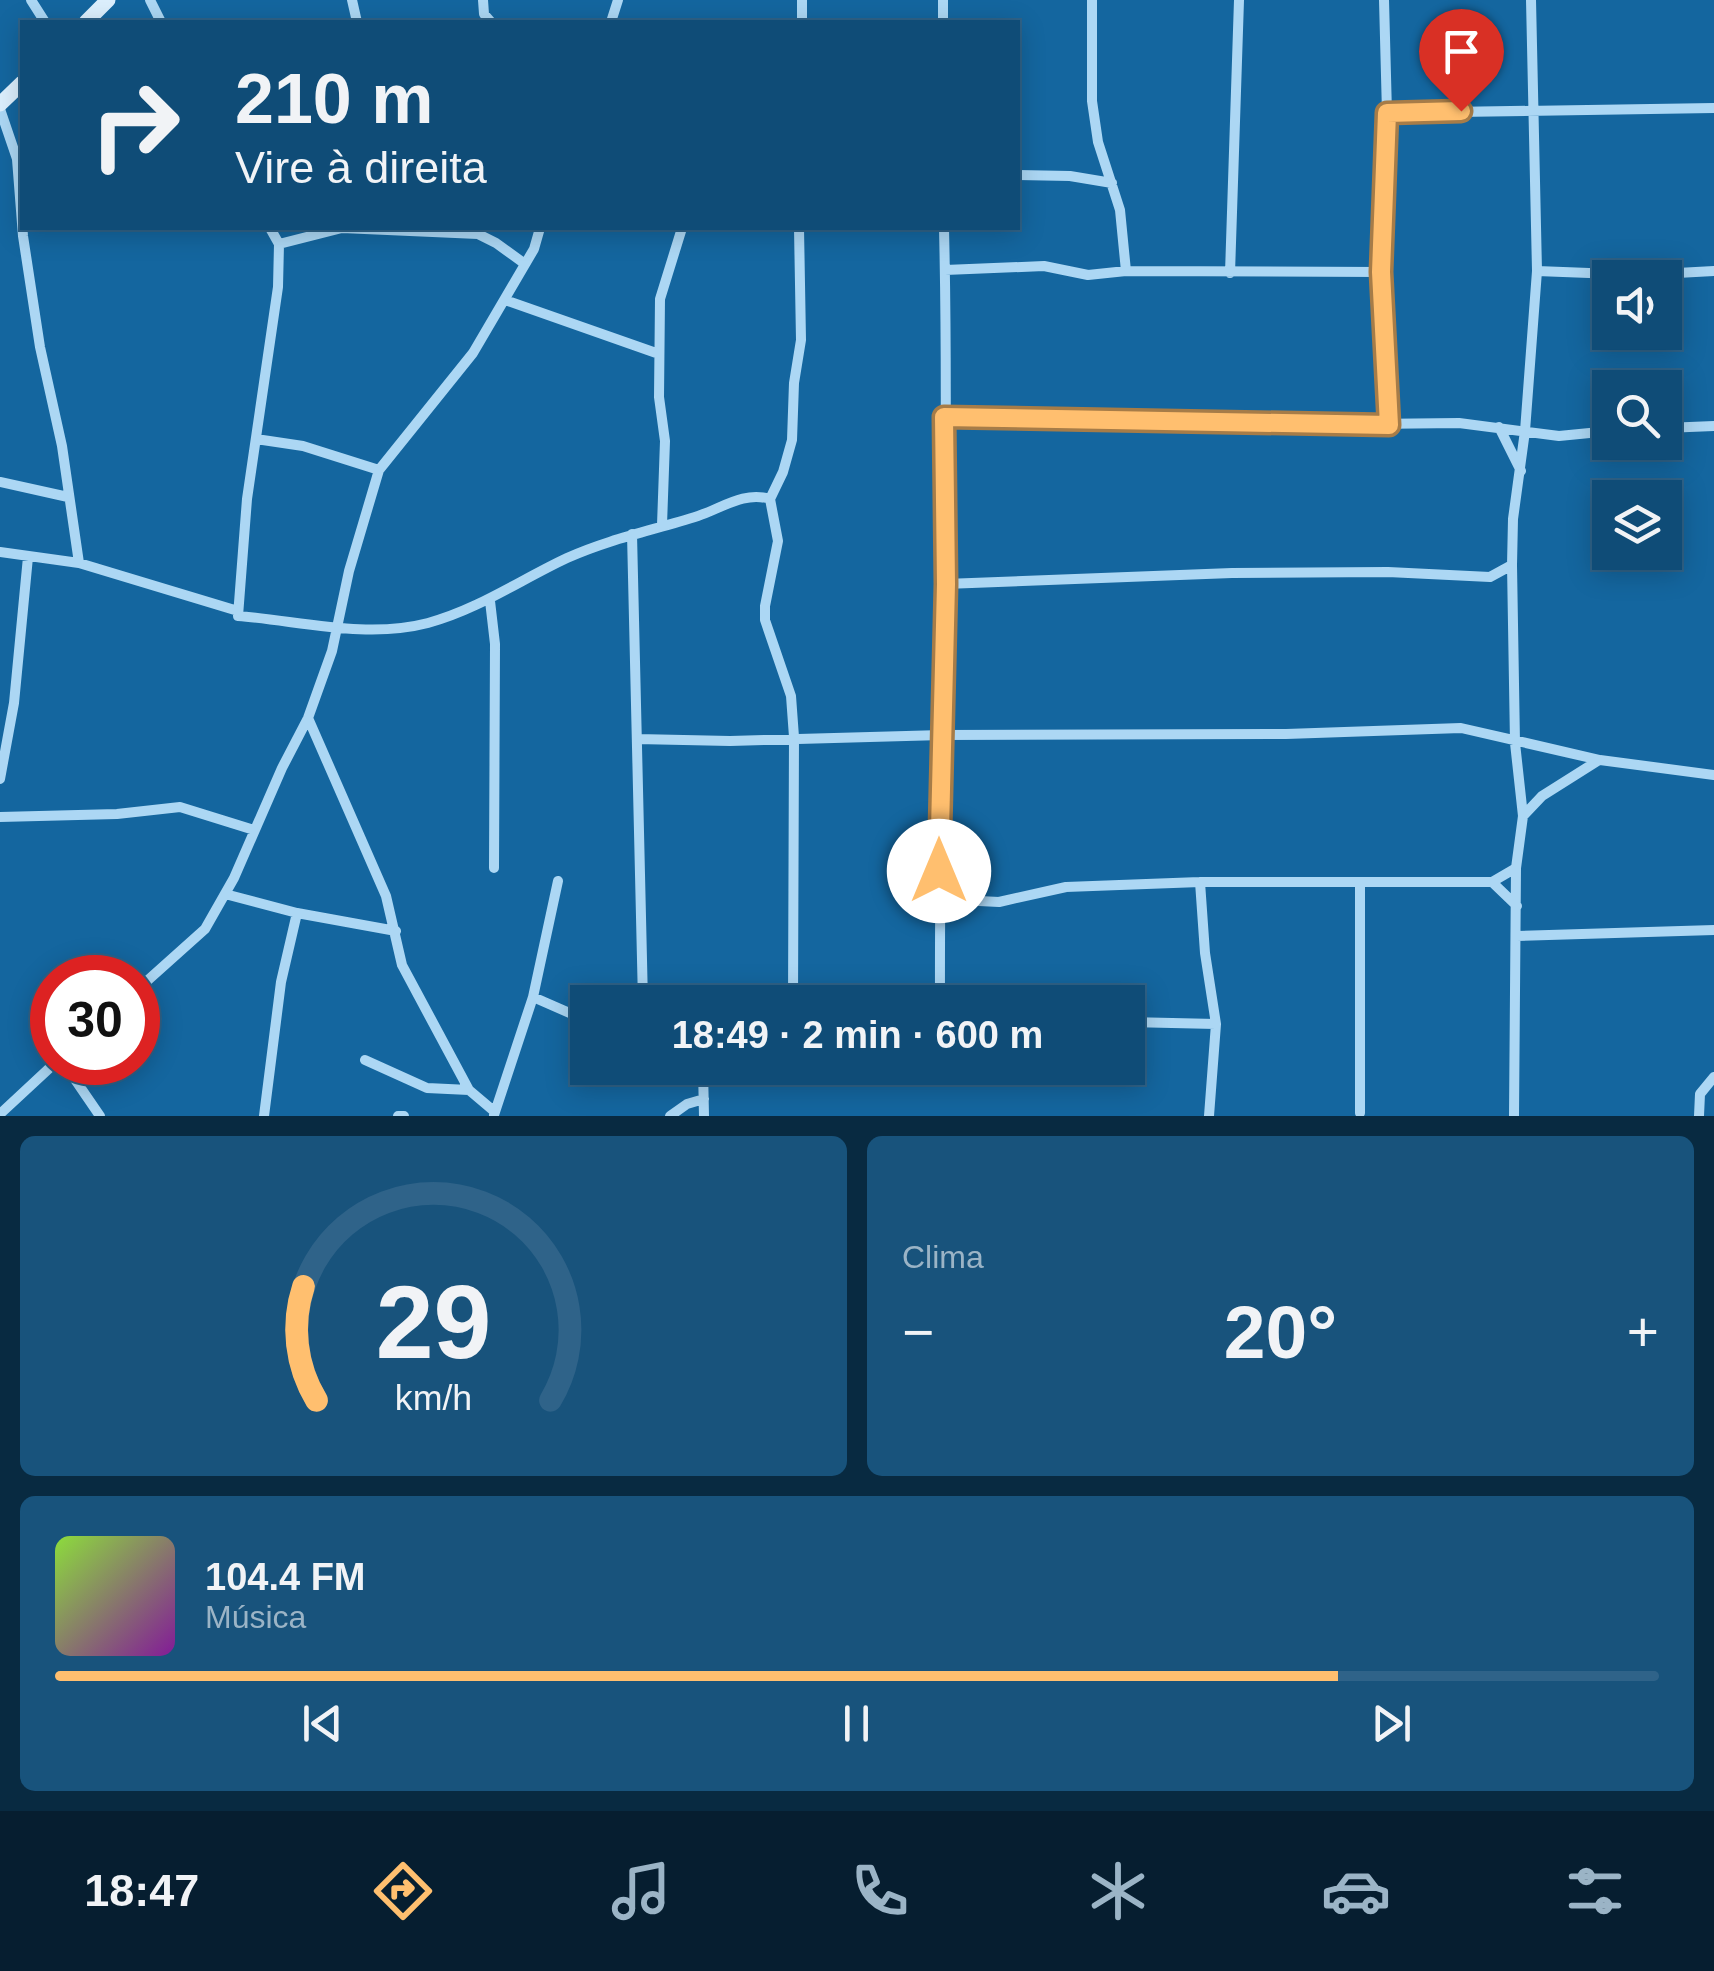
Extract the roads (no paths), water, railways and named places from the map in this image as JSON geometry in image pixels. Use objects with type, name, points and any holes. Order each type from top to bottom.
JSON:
[{"type":"street","points":[[88,20],[108,0]]},
{"type":"street","points":[[483,0],[485,20]]},
{"type":"street","points":[[1092,0],[1092,101],[1098,142],[1120,210],[1126,271]]},
{"type":"street","points":[[1230,274],[1239,0]]},
{"type":"street","points":[[1384,0],[1387,113],[1381,272],[1389,425]]},
{"type":"street","points":[[1514,1116],[1516,868],[1523,816],[1514,742],[1513,519],[1521,472],[1538,272],[1531,0]]},
{"type":"street","points":[[20,85],[1,103],[17,159],[20,188]]},
{"type":"street","points":[[1387,113],[1714,108]]},
{"type":"street","points":[[1020,175],[1070,176],[1112,183]]},
{"type":"street","points":[[24,230],[40,347],[62,446],[78,563]]},
{"type":"street","points":[[238,616],[247,499],[278,287],[279,244],[271,230]]},
{"type":"street","points":[[279,244],[334,230]]},
{"type":"street","points":[[431,230],[476,231],[526,264]]},
{"type":"street","points":[[160,969],[205,928],[308,718],[379,470],[473,353],[526,264],[539,230]]},
{"type":"street","points":[[662,525],[665,442],[659,397],[661,290],[678,250],[682,230]]},
{"type":"street","points":[[793,985],[791,696],[765,620],[765,606],[778,541],[770,499],[792,440],[794,382],[801,340],[799,230]]},
{"type":"street","points":[[940,985],[946,584],[944,230]]},
{"type":"street","points":[[946,270],[1044,266],[1088,274],[1381,272]]},
{"type":"street","points":[[1538,272],[1714,271]]},
{"type":"street","points":[[505,300],[658,354]]},
{"type":"street","points":[[944,417],[1459,423],[1558,436],[1592,433]]},
{"type":"street","points":[[1682,427],[1714,426]]},
{"type":"street","points":[[1498,427],[1521,472]]},
{"type":"street","points":[[256,439],[303,446],[379,470]]},
{"type":"street","points":[[0,482],[68,496]]},
{"type":"street","points":[[238,616],[374,631],[428,623],[490,601],[567,558],[632,534],[700,516],[749,497],[770,499]]},
{"type":"street","points":[[632,534],[643,985]]},
{"type":"street","points":[[0,552],[78,563],[198,598],[238,612],[238,616]]},
{"type":"street","points":[[0,779],[14,703],[28,557]]},
{"type":"street","points":[[1490,577],[1512,565]]},
{"type":"street","points":[[946,584],[1232,573],[1388,572],[1490,577],[1514,592]]},
{"type":"street","points":[[490,601],[495,644],[494,868]]},
{"type":"street","points":[[308,718],[376,869],[396,931],[402,965],[469,1090],[494,1114],[533,997],[558,880]]},
{"type":"street","points":[[638,739],[1286,734],[1461,728],[1600,760],[1714,775]]},
{"type":"street","points":[[1523,816],[1542,796],[1600,760]]},
{"type":"street","points":[[0,817],[117,814],[180,807],[254,830]]},
{"type":"street","points":[[940,899],[999,902],[1066,887],[1200,882],[1492,882],[1516,868]]},
{"type":"street","points":[[1200,882],[1216,1024],[1209,1116]]},
{"type":"street","points":[[1492,882],[1517,906]]},
{"type":"street","points":[[1360,883],[1360,1113]]},
{"type":"street","points":[[225,894],[297,914],[396,931]]},
{"type":"street","points":[[264,1116],[281,982],[297,914]]},
{"type":"street","points":[[1516,936],[1714,930]]},
{"type":"street","points":[[533,997],[570,1013]]},
{"type":"street","points":[[1145,1022],[1216,1024]]},
{"type":"street","points":[[365,1060],[427,1088],[469,1090]]},
{"type":"street","points":[[1699,1116],[1700,1094],[1714,1077]]},
{"type":"street","points":[[0,1114],[33,1085]]},
{"type":"street","points":[[77,1085],[100,1116]]},
{"type":"street","points":[[704,1085],[704,1116]]},
{"type":"street","points":[[670,1116],[687,1104],[704,1099]]}]
